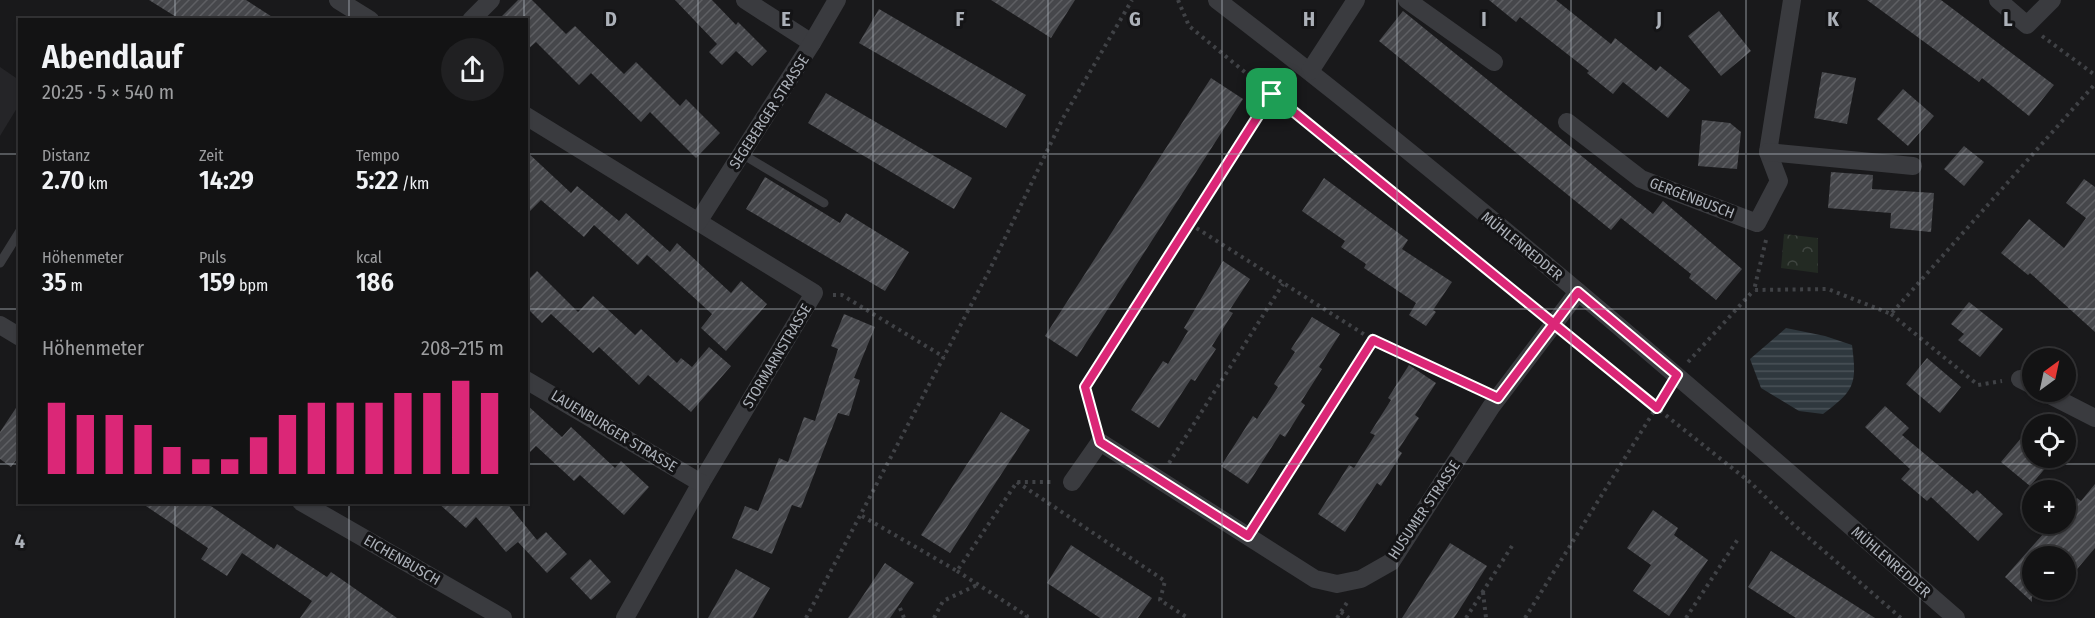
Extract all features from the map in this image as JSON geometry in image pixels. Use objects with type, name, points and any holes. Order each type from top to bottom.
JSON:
[{"type":"street","points":[[338,0],[367,18]]},
{"type":"street","points":[[473,18],[491,0]]},
{"type":"street","points":[[745,0],[812,44]]},
{"type":"street","name":"SEGEBERGER STRASSE","points":[[698,222],[812,44],[837,0]]},
{"type":"street","name":"MÜHLENREDDER","points":[[1217,0],[1310,71],[1578,292],[1677,375],[1956,618]]},
{"type":"street","points":[[1310,71],[1356,0]]},
{"type":"street","points":[[1407,0],[1494,62]]},
{"type":"street","name":"GERGENBUSCH","points":[[1567,122],[1641,179],[1757,223],[1779,181],[1768,152],[1792,0]]},
{"type":"street","points":[[1998,0],[2027,24],[2052,0]]},
{"type":"street","name":"STORMARNSTRASSE","points":[[528,117],[814,293],[701,483],[625,618]]},
{"type":"street","points":[[1768,152],[1913,166]]},
{"type":"street","name":"HUSUMER STRASSE","points":[[1100,442],[1315,579],[1337,584],[1361,579],[1391,562],[1498,398],[1578,292]]},
{"type":"street","points":[[0,325],[18,336]]},
{"type":"street","name":"LAUENBURGER STRASSE","points":[[528,381],[701,483]]},
{"type":"street","points":[[2064,402],[2095,418]]},
{"type":"street","points":[[1072,482],[1100,442]]},
{"type":"street","name":"EICHENBUSCH","points":[[304,504],[503,618]]},
{"type":"lane","points":[[742,154],[824,203]]},
{"type":"lane","points":[[0,263],[18,234]]},
{"type":"path","points":[[806,618],[862,516],[944,357],[1063,118],[1132,0]]},
{"type":"path","points":[[1178,0],[1189,26],[1552,325],[1751,483],[1794,525],[1902,618]]},
{"type":"path","points":[[2027,24],[2095,75]]},
{"type":"path","points":[[1891,314],[2095,84]]},
{"type":"path","points":[[1100,442],[1085,387],[1272,94]]},
{"type":"path","points":[[1190,224],[1373,340],[1498,398]]},
{"type":"path","points":[[1525,618],[1677,375],[1754,290],[1767,236]]},
{"type":"path","points":[[1159,479],[1282,284]]},
{"type":"path","points":[[1754,290],[1828,289],[1891,314],[1978,385],[2022,382]]},
{"type":"path","points":[[814,293],[842,296],[944,357]]},
{"type":"path","points":[[1248,536],[1373,340]]},
{"type":"path","points":[[957,572],[1017,482]]},
{"type":"path","points":[[1017,482],[1072,482]]},
{"type":"path","points":[[1017,482],[1165,581],[1160,600],[1188,618]]},
{"type":"path","points":[[862,516],[977,584],[1027,616],[1026,618]]},
{"type":"path","points":[[1686,618],[1738,539]]},
{"type":"path","points":[[1466,618],[1512,546]]},
{"type":"path","points":[[934,618],[944,601],[977,584]]},
{"type":"path","points":[[1483,592],[1486,618]]},
{"type":"path","points":[[900,608],[904,618]]},
{"type":"path","points":[[1341,612],[1350,618]]},
{"type":"shaded area","points":[[0,67],[18,79],[18,106],[0,136]]},
{"type":"shaded area","points":[[1786,328],[1825,336],[1852,345],[1854,369],[1851,385],[1842,399],[1823,414],[1799,411],[1761,388],[1750,359]]},
{"type":"green space","points":[[1784,234],[1818,238],[1818,273],[1781,268]]},
{"type":"building","points":[[149,0],[246,0],[274,18],[178,18]]},
{"type":"building","points":[[518,0],[532,0],[566,34],[575,26],[624,74],[636,62],[680,106],[686,99],[720,133],[696,158],[650,112],[641,122],[591,73],[579,85],[536,42],[528,49],[528,18],[500,18]]},
{"type":"building","points":[[675,0],[712,0],[736,25],[738,22],[767,51],[752,66],[736,51],[722,65],[709,52],[717,44]]},
{"type":"building","points":[[991,0],[1075,0],[1051,38]]},
{"type":"building","points":[[1489,0],[1556,0],[1611,44],[1615,38],[1656,71],[1660,66],[1690,90],[1668,118],[1623,82],[1613,94],[1587,73],[1589,71],[1520,17],[1516,22]]},
{"type":"building","points":[[1867,0],[1941,0],[2054,85],[2029,116],[1982,78],[1979,82]]},
{"type":"building","points":[[879,9],[1026,95],[1006,128],[859,43]]},
{"type":"building","points":[[1403,11],[1653,214],[1663,201],[1742,269],[1716,300],[1689,278],[1691,274],[1621,218],[1611,230],[1379,41]]},
{"type":"building","points":[[1719,11],[1751,51],[1721,76],[1688,36]]},
{"type":"building","points":[[1822,72],[1856,78],[1847,124],[1814,118]]},
{"type":"building","points":[[1211,78],[1243,99],[1077,357],[1045,336]]},
{"type":"building","points":[[1903,89],[1934,116],[1908,146],[1877,119]]},
{"type":"building","points":[[826,93],[972,178],[954,209],[808,123]]},
{"type":"building","points":[[1702,120],[1730,123],[1741,132],[1737,169],[1698,166]]},
{"type":"building","points":[[1964,146],[1984,162],[1964,186],[1944,169]]},
{"type":"building","points":[[528,153],[571,193],[577,186],[619,221],[626,213],[670,252],[677,243],[731,293],[741,281],[767,304],[726,351],[701,328],[712,314],[647,255],[638,265],[594,225],[584,237],[541,200],[528,213]]},
{"type":"building","points":[[1831,172],[1873,175],[1872,189],[1934,193],[1931,232],[1890,228],[1891,213],[1828,208]]},
{"type":"building","points":[[765,177],[840,223],[846,213],[909,252],[885,291],[746,209]]},
{"type":"building","points":[[1324,178],[1408,240],[1402,249],[1452,282],[1433,310],[1436,312],[1426,326],[1409,315],[1416,303],[1364,268],[1366,264],[1341,247],[1345,241],[1302,211]]},
{"type":"building","points":[[2084,179],[2095,187],[2095,332],[2030,273],[2028,275],[2001,253],[2029,219],[2064,248],[2086,218],[2066,203]]},
{"type":"building","points":[[1223,261],[1250,279],[1229,311],[1233,313],[1212,346],[1216,349],[1195,381],[1191,379],[1159,428],[1131,410],[1163,361],[1168,364],[1188,331],[1184,328]]},
{"type":"building","points":[[537,271],[578,312],[593,296],[635,335],[641,329],[677,363],[681,358],[692,367],[709,347],[731,366],[691,412],[648,375],[639,385],[599,347],[593,353],[551,314],[542,323],[528,309],[528,280]]},
{"type":"building","points":[[1969,302],[2003,329],[1980,357],[1958,340],[1964,334],[1951,324]]},
{"type":"building","points":[[844,314],[875,327],[854,378],[860,380],[849,416],[838,413],[801,508],[792,505],[772,554],[732,538],[745,506],[758,511],[779,458],[788,462],[804,417],[815,421],[838,349],[831,346]]},
{"type":"building","points":[[1312,317],[1340,334],[1301,402],[1305,405],[1285,437],[1280,434],[1248,484],[1221,466],[1253,416],[1257,419],[1278,387],[1274,384],[1295,352],[1291,349]]},
{"type":"building","points":[[1927,358],[1961,387],[1940,413],[1906,384]]},
{"type":"building","points":[[1409,365],[1436,383],[1415,415],[1419,418],[1398,450],[1402,453],[1381,486],[1377,483],[1345,532],[1318,514],[1349,465],[1354,468],[1375,435],[1370,433]]},
{"type":"building","points":[[18,405],[18,458],[11,467],[0,459],[0,432]]},
{"type":"building","points":[[528,406],[562,437],[571,427],[615,468],[621,461],[649,487],[624,515],[580,475],[574,481],[536,446],[528,454]]},
{"type":"building","points":[[1885,406],[1909,428],[1902,435],[1973,494],[1977,490],[2003,514],[1978,541],[1931,497],[1927,501],[1901,479],[1910,469],[1865,427]]},
{"type":"building","points":[[1001,412],[1030,430],[950,553],[921,535]]},
{"type":"building","points":[[2022,437],[2022,468],[2045,468],[2035,480],[2023,480],[2001,462]]},
{"type":"building","points":[[2095,484],[2095,548],[2076,570],[2076,546],[2032,546],[2043,534],[2076,534],[2076,499],[2081,501]]},
{"type":"building","points":[[143,504],[208,504],[274,549],[277,544],[327,577],[331,572],[397,618],[300,618],[312,601],[242,553],[227,576],[201,559],[208,548]]},
{"type":"building","points":[[439,504],[508,504],[537,540],[546,532],[567,554],[547,573],[518,542],[506,552],[476,517],[466,528]]},
{"type":"building","points":[[1653,510],[1678,528],[1674,535],[1708,560],[1669,616],[1633,591],[1651,565],[1627,548]]},
{"type":"building","points":[[1450,543],[1487,566],[1454,618],[1402,618]]},
{"type":"building","points":[[1071,545],[1152,598],[1138,618],[1100,618],[1047,583]]},
{"type":"building","points":[[1771,551],[1875,618],[1796,618],[1748,587]]},
{"type":"building","points":[[2022,558],[2022,593],[2005,577]]},
{"type":"building","points":[[590,559],[611,582],[591,600],[570,578]]},
{"type":"building","points":[[885,563],[914,583],[890,618],[848,618]]},
{"type":"building","points":[[736,569],[770,588],[753,618],[708,618]]},
{"type":"route","points":[[1272,94],[1085,387],[1100,442],[1248,536],[1373,340],[1498,398],[1552,325],[1578,292],[1677,375],[1657,408],[1552,325],[1272,94]]}]
